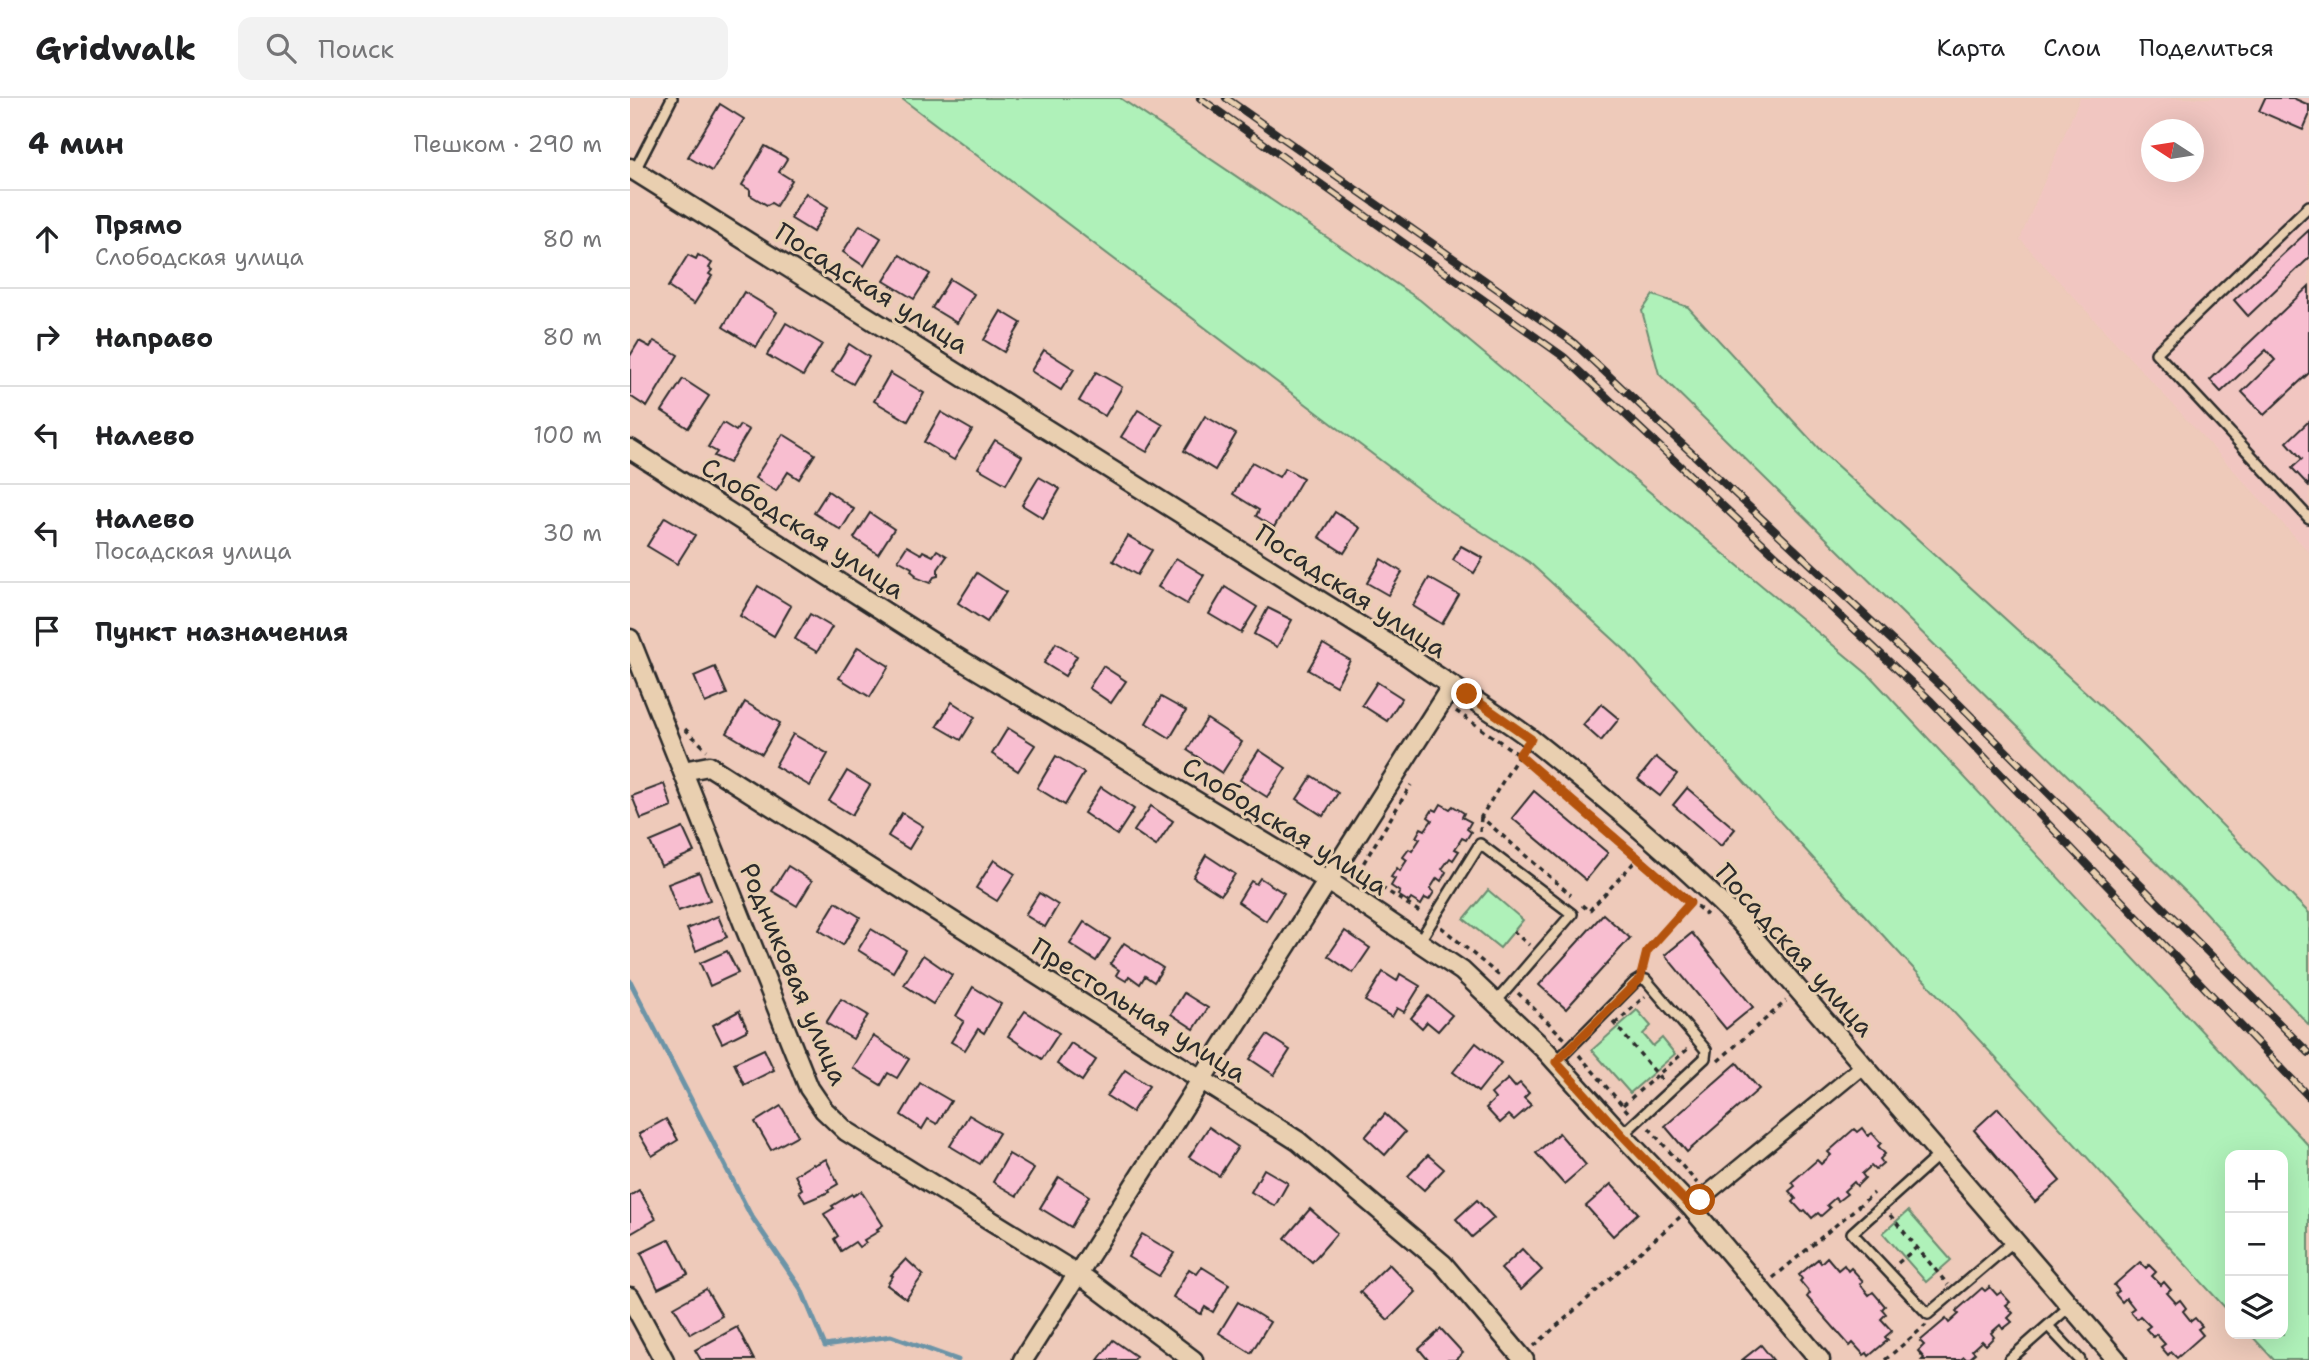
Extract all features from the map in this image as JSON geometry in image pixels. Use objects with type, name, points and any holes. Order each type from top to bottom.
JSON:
[{"type":"street","name":"Посадская улица","points":[[632,169],[1408,656],[1531,739],[1706,887],[1740,922],[1792,995],[1864,1065],[2118,1360]]},
{"type":"street","name":"Слободская улица","points":[[630,449],[939,646],[1327,880],[1462,971],[1556,1062],[1692,1208],[1820,1360]]},
{"type":"street","name":"Родниковая улица","points":[[630,639],[809,1088],[824,1110],[846,1131],[1077,1274],[1171,1341],[1193,1360]]},
{"type":"street","points":[[1023,1360],[1327,880],[1459,690]]},
{"type":"street","name":"Престольная улица","points":[[683,771],[709,766],[1298,1141],[1443,1264],[1521,1359]]},
{"type":"street","points":[[1692,1208],[1864,1065]]},
{"type":"street","points":[[630,1297],[664,1360]]},
{"type":"lane","points":[[632,169],[672,98]]},
{"type":"lane","points":[[2309,206],[2155,353],[2309,518]]},
{"type":"lane","points":[[1419,942],[1480,844],[1572,914],[1495,1003]]},
{"type":"lane","points":[[1556,1062],[1640,979],[1646,980],[1706,1050],[1705,1058],[1622,1135]]},
{"type":"lane","points":[[1940,1154],[1852,1233],[1928,1314],[2014,1241]]},
{"type":"lane","points":[[2009,1360],[2070,1306]]},
{"type":"lane","points":[[2048,1326],[2080,1360]]},
{"type":"path","points":[[1459,690],[1455,712],[1519,755],[1690,903],[1716,922]]},
{"type":"path","points":[[1531,739],[1481,817],[1589,911],[1654,842]]},
{"type":"path","points":[[1640,979],[1647,951],[1706,887]]},
{"type":"path","points":[[1513,931],[1538,953]]},
{"type":"path","points":[[1606,1032],[1653,988]]},
{"type":"path","points":[[1792,995],[1794,1010]]},
{"type":"path","points":[[1716,1063],[1792,995]]},
{"type":"path","points":[[1605,1013],[1671,1091]]},
{"type":"path","points":[[1623,1105],[1697,1041]]},
{"type":"path","points":[[1580,1056],[1588,1048]]},
{"type":"path","points":[[1760,1290],[1882,1187]]},
{"type":"path","points":[[1872,1195],[1938,1272]]},
{"type":"path","points":[[1521,1359],[1692,1208]]},
{"type":"path","points":[[1888,1272],[1917,1247]]},
{"type":"shaded area","points":[[2080,98],[2309,98],[2309,552],[2020,239]]},
{"type":"green space","points":[[901,98],[1120,98],[1420,300],[1870,676],[2309,1146],[2309,1360],[2274,1360],[2255,1339],[2288,1339],[2288,1150],[2225,1150],[2225,1308],[1626,651],[1529,562],[1441,506]]},
{"type":"green space","points":[[1653,295],[1688,307],[1822,452],[2135,737],[2309,913],[2309,1025],[2189,895],[1659,374],[1642,311]]},
{"type":"green space","points":[[1488,890],[1523,920],[1500,948],[1464,919]]},
{"type":"green space","points":[[1637,1010],[1651,1026],[1643,1034],[1653,1046],[1662,1038],[1675,1054],[1630,1093],[1592,1050]]},
{"type":"green space","points":[[1908,1211],[1951,1260],[1926,1282],[1883,1233]]},
{"type":"building","points":[[2265,98],[2293,98],[2309,105],[2309,116],[2303,130],[2259,111]]},
{"type":"building","points":[[720,104],[744,119],[712,171],[688,157]]},
{"type":"building","points":[[765,146],[787,159],[779,172],[792,180],[776,206],[771,203],[767,205],[750,195],[750,190],[742,185]]},
{"type":"building","points":[[806,193],[828,207],[813,232],[790,218]]},
{"type":"building","points":[[860,225],[881,238],[864,266],[843,252]]},
{"type":"building","points":[[2309,230],[2309,258],[2248,316],[2234,300]]},
{"type":"building","points":[[688,255],[696,259],[698,255],[712,263],[709,274],[712,276],[694,304],[668,287]]},
{"type":"building","points":[[900,255],[930,274],[914,299],[884,281]]},
{"type":"building","points":[[950,279],[974,294],[957,323],[932,308]]},
{"type":"building","points":[[2309,286],[2309,373],[2264,415],[2242,392],[2275,360],[2266,350],[2221,392],[2210,380]]},
{"type":"building","points":[[744,292],[777,312],[756,347],[723,327]]},
{"type":"building","points":[[1001,311],[1021,323],[1004,352],[984,340]]},
{"type":"building","points":[[786,323],[822,344],[803,376],[767,355]]},
{"type":"building","points":[[639,341],[650,347],[654,341],[678,355],[647,407],[630,396],[630,356]]},
{"type":"building","points":[[849,344],[869,357],[853,384],[832,372]]},
{"type":"building","points":[[1044,350],[1074,369],[1061,390],[1031,371]]},
{"type":"building","points":[[1096,372],[1122,387],[1105,416],[1079,401]]},
{"type":"building","points":[[890,373],[924,393],[908,421],[874,401]]},
{"type":"building","points":[[683,379],[709,396],[688,428],[662,411]]},
{"type":"building","points":[[1138,410],[1163,425],[1147,452],[1121,437]]},
{"type":"building","points":[[941,412],[972,430],[954,460],[924,442]]},
{"type":"building","points":[[1205,416],[1236,434],[1215,470],[1184,451]]},
{"type":"building","points":[[2309,421],[2309,486],[2292,468],[2302,459],[2287,442]]},
{"type":"building","points":[[723,423],[736,431],[740,425],[749,430],[729,463],[714,456],[717,452],[708,447]]},
{"type":"building","points":[[783,434],[815,454],[799,479],[788,472],[776,491],[755,478]]},
{"type":"building","points":[[995,440],[1022,456],[1006,484],[978,468]]},
{"type":"building","points":[[1252,462],[1279,477],[1285,468],[1303,478],[1274,527],[1256,516],[1259,510],[1233,494]]},
{"type":"building","points":[[1039,477],[1060,489],[1043,518],[1022,505]]},
{"type":"building","points":[[828,491],[854,509],[841,530],[814,513]]},
{"type":"building","points":[[1335,512],[1360,528],[1344,553],[1319,537]]},
{"type":"building","points":[[870,513],[894,529],[878,554],[854,538]]},
{"type":"building","points":[[665,517],[695,535],[677,564],[647,546]]},
{"type":"building","points":[[1128,536],[1152,550],[1137,575],[1113,561]]},
{"type":"building","points":[[907,546],[921,554],[923,551],[933,556],[937,550],[947,556],[938,569],[938,576],[930,583],[915,577],[912,568],[898,560]]},
{"type":"building","points":[[1461,546],[1483,558],[1474,573],[1453,560]]},
{"type":"building","points":[[1176,558],[1204,575],[1187,604],[1158,587]]},
{"type":"building","points":[[1381,559],[1402,572],[1388,595],[1367,583]]},
{"type":"building","points":[[977,573],[1006,592],[987,622],[958,603]]},
{"type":"building","points":[[1429,578],[1459,595],[1442,624],[1413,606]]},
{"type":"building","points":[[758,586],[791,606],[774,636],[740,616]]},
{"type":"building","points":[[1225,587],[1257,607],[1241,633],[1209,614]]},
{"type":"building","points":[[1268,608],[1292,620],[1277,647],[1254,634]]},
{"type":"building","points":[[810,614],[832,627],[817,652],[795,639]]},
{"type":"building","points":[[1056,643],[1077,656],[1065,676],[1044,663]]},
{"type":"building","points":[[1323,644],[1350,660],[1336,686],[1308,670]]},
{"type":"building","points":[[858,647],[889,666],[870,697],[839,678]]},
{"type":"building","points":[[1103,666],[1126,681],[1111,703],[1089,688]]},
{"type":"building","points":[[715,667],[727,694],[705,703],[694,676]]},
{"type":"building","points":[[1377,682],[1402,698],[1387,721],[1362,705]]},
{"type":"building","points":[[1161,697],[1186,711],[1170,738],[1146,723]]},
{"type":"building","points":[[745,702],[780,723],[762,754],[727,733]]},
{"type":"building","points":[[952,702],[975,717],[961,740],[937,726]]},
{"type":"building","points":[[1601,704],[1619,719],[1601,741],[1583,725]]},
{"type":"building","points":[[1207,719],[1242,742],[1222,773],[1187,750]]},
{"type":"building","points":[[1008,728],[1035,745],[1018,771],[992,754]]},
{"type":"building","points":[[793,734],[828,754],[810,786],[775,766]]},
{"type":"building","points":[[1259,750],[1286,768],[1267,797],[1240,780]]},
{"type":"building","points":[[1056,756],[1084,773],[1065,805],[1037,788]]},
{"type":"building","points":[[1656,757],[1677,774],[1660,796],[1638,779]]},
{"type":"building","points":[[847,771],[870,785],[852,815],[829,801]]},
{"type":"building","points":[[1312,776],[1338,793],[1323,816],[1297,799]]},
{"type":"building","points":[[664,784],[672,807],[641,819],[632,796]]},
{"type":"building","points":[[1101,787],[1134,809],[1117,835],[1084,813]]},
{"type":"building","points":[[1687,788],[1735,829],[1721,846],[1673,805]]},
{"type":"building","points":[[1534,791],[1608,853],[1586,880],[1512,818]]},
{"type":"building","points":[[1441,804],[1450,809],[1453,806],[1464,813],[1462,817],[1471,822],[1467,829],[1471,832],[1466,840],[1462,838],[1455,849],[1459,851],[1442,869],[1446,872],[1441,881],[1437,878],[1430,889],[1434,892],[1429,900],[1425,898],[1421,905],[1411,899],[1409,902],[1391,886],[1395,879],[1391,877],[1397,868],[1400,871],[1407,860],[1403,857],[1409,849],[1412,851],[1420,839],[1416,837],[1421,828],[1425,830],[1432,820],[1428,817],[1433,809],[1437,811]]},
{"type":"building","points":[[1151,806],[1173,821],[1156,846],[1134,831]]},
{"type":"building","points":[[902,813],[923,826],[909,849],[888,836]]},
{"type":"building","points":[[683,828],[694,852],[661,866],[650,842]]},
{"type":"building","points":[[1206,855],[1235,874],[1221,895],[1193,877]]},
{"type":"building","points":[[994,860],[1015,874],[997,901],[976,888]]},
{"type":"building","points":[[788,866],[812,881],[797,906],[772,891]]},
{"type":"building","points":[[699,872],[710,900],[678,911],[668,884]]},
{"type":"building","points":[[1260,878],[1284,893],[1266,921],[1238,902],[1251,881],[1256,884]]},
{"type":"building","points":[[1039,893],[1058,905],[1045,927],[1025,915]]},
{"type":"building","points":[[836,902],[860,917],[843,945],[819,930]]},
{"type":"building","points":[[1603,914],[1630,938],[1566,1009],[1539,985]]},
{"type":"building","points":[[718,916],[727,937],[696,951],[687,929]]},
{"type":"building","points":[[1084,922],[1110,939],[1096,961],[1070,944]]},
{"type":"building","points":[[871,929],[906,950],[893,972],[858,950]]},
{"type":"building","points":[[1345,931],[1370,948],[1353,973],[1328,956]]},
{"type":"building","points":[[1692,933],[1753,1007],[1726,1029],[1665,955]]},
{"type":"building","points":[[1124,943],[1163,968],[1154,982],[1145,976],[1140,984],[1129,976],[1126,981],[1116,975],[1119,970],[1110,964]]},
{"type":"building","points":[[727,951],[738,973],[710,986],[700,963]]},
{"type":"building","points":[[923,955],[952,975],[933,1004],[904,985]]},
{"type":"building","points":[[1383,972],[1397,981],[1400,974],[1420,986],[1404,1012],[1397,1008],[1392,1017],[1365,1001]]},
{"type":"building","points":[[973,987],[1001,1004],[984,1033],[978,1029],[965,1050],[951,1042],[964,1021],[956,1016]]},
{"type":"building","points":[[1184,993],[1208,1008],[1194,1029],[1171,1014]]},
{"type":"building","points":[[1429,996],[1452,1015],[1438,1031],[1427,1022],[1422,1028],[1411,1018]]},
{"type":"building","points":[[841,999],[868,1015],[853,1039],[826,1023]]},
{"type":"building","points":[[739,1011],[748,1030],[722,1043],[713,1025]]},
{"type":"building","points":[[1025,1011],[1059,1033],[1042,1059],[1008,1036]]},
{"type":"building","points":[[1267,1035],[1290,1050],[1274,1075],[1250,1059]]},
{"type":"building","points":[[873,1036],[909,1059],[897,1078],[888,1073],[881,1085],[853,1068]]},
{"type":"building","points":[[1071,1043],[1096,1060],[1082,1081],[1057,1064]]},
{"type":"building","points":[[1476,1043],[1501,1063],[1478,1092],[1453,1072]]},
{"type":"building","points":[[764,1049],[774,1070],[744,1085],[734,1063]]},
{"type":"building","points":[[1737,1063],[1759,1089],[1687,1152],[1665,1126]]},
{"type":"building","points":[[1125,1070],[1149,1086],[1132,1112],[1107,1096]]},
{"type":"building","points":[[1508,1079],[1515,1087],[1520,1083],[1529,1093],[1524,1098],[1531,1105],[1514,1120],[1509,1115],[1500,1123],[1486,1108],[1495,1099],[1491,1094]]},
{"type":"building","points":[[920,1083],[951,1101],[937,1124],[928,1119],[922,1129],[901,1115]]},
{"type":"building","points":[[781,1106],[798,1135],[771,1150],[755,1122]]},
{"type":"building","points":[[1998,1108],[2060,1181],[2035,1202],[1974,1130]]},
{"type":"building","points":[[1385,1114],[1405,1132],[1385,1155],[1365,1137]]},
{"type":"building","points":[[969,1115],[999,1133],[980,1164],[950,1146]]},
{"type":"building","points":[[666,1119],[678,1140],[652,1156],[639,1134]]},
{"type":"building","points":[[1209,1127],[1238,1147],[1219,1176],[1189,1157]]},
{"type":"building","points":[[1862,1128],[1868,1136],[1872,1133],[1881,1143],[1878,1146],[1885,1154],[1880,1159],[1883,1163],[1875,1170],[1871,1166],[1862,1174],[1865,1178],[1857,1186],[1854,1182],[1844,1191],[1847,1194],[1838,1201],[1835,1198],[1827,1205],[1830,1208],[1821,1216],[1818,1213],[1812,1218],[1805,1210],[1802,1212],[1793,1202],[1796,1199],[1789,1191],[1795,1186],[1792,1182],[1817,1160],[1821,1164],[1831,1155],[1828,1152],[1854,1129],[1857,1132]]},
{"type":"building","points":[[1559,1133],[1586,1165],[1564,1184],[1536,1153]]},
{"type":"building","points":[[1009,1154],[1034,1169],[1017,1196],[993,1182]]},
{"type":"building","points":[[1428,1155],[1444,1169],[1424,1190],[1408,1176]]},
{"type":"building","points":[[826,1159],[838,1184],[828,1190],[829,1192],[805,1202],[795,1175]]},
{"type":"building","points":[[1264,1169],[1288,1183],[1275,1206],[1251,1192]]},
{"type":"building","points":[[1059,1177],[1089,1196],[1071,1227],[1040,1208]]},
{"type":"building","points":[[1611,1184],[1638,1213],[1613,1236],[1586,1206]]},
{"type":"building","points":[[639,1190],[656,1219],[630,1234],[630,1196]]},
{"type":"building","points":[[861,1191],[883,1225],[877,1229],[879,1231],[864,1240],[866,1243],[859,1247],[855,1242],[841,1251],[834,1239],[838,1236],[824,1214],[834,1208],[832,1206]]},
{"type":"building","points":[[1477,1200],[1494,1218],[1472,1237],[1456,1219]]},
{"type":"building","points":[[1310,1209],[1337,1233],[1312,1262],[1285,1238]]},
{"type":"building","points":[[1142,1234],[1174,1253],[1159,1276],[1128,1257]]},
{"type":"building","points":[[670,1239],[688,1274],[658,1289],[641,1253]]},
{"type":"building","points":[[1522,1249],[1542,1270],[1521,1290],[1501,1269]]},
{"type":"building","points":[[1827,1257],[1838,1270],[1844,1265],[1848,1271],[1851,1268],[1863,1281],[1860,1284],[1869,1295],[1873,1292],[1885,1306],[1882,1309],[1886,1314],[1881,1319],[1892,1331],[1885,1337],[1888,1340],[1869,1356],[1867,1353],[1864,1355],[1853,1343],[1850,1346],[1807,1297],[1810,1293],[1800,1281],[1802,1279],[1799,1275],[1818,1259],[1821,1263]]},
{"type":"building","points":[[906,1259],[923,1275],[906,1299],[887,1285],[893,1276],[891,1275]]},
{"type":"building","points":[[2140,1262],[2146,1268],[2149,1265],[2156,1272],[2152,1276],[2161,1285],[2164,1282],[2171,1290],[2167,1293],[2176,1303],[2180,1300],[2186,1308],[2183,1311],[2191,1321],[2195,1318],[2202,1326],[2198,1329],[2203,1335],[2177,1358],[2171,1352],[2168,1355],[2161,1347],[2165,1344],[2156,1334],[2153,1337],[2146,1329],[2150,1326],[2140,1316],[2137,1319],[2130,1311],[2134,1308],[2126,1298],[2122,1302],[2115,1294],[2119,1291],[2114,1285]]},
{"type":"building","points":[[1389,1264],[1416,1292],[1388,1320],[1360,1292]]},
{"type":"building","points":[[1202,1267],[1229,1284],[1213,1312],[1205,1307],[1201,1314],[1173,1297],[1189,1269],[1197,1274]]},
{"type":"building","points":[[1990,1287],[1997,1295],[2001,1292],[2010,1302],[2006,1305],[2013,1313],[2008,1318],[2012,1322],[2003,1329],[2000,1325],[1991,1333],[1994,1337],[1986,1345],[1982,1341],[1972,1350],[1975,1353],[1967,1360],[1964,1357],[1960,1360],[1922,1360],[1924,1358],[1918,1351],[1924,1345],[1920,1341],[1946,1319],[1949,1323],[1959,1314],[1956,1311],[1982,1288],[1985,1291]]},
{"type":"building","points":[[706,1289],[722,1316],[690,1334],[674,1307]]},
{"type":"building","points":[[1238,1302],[1270,1322],[1251,1353],[1219,1333]]},
{"type":"building","points":[[737,1327],[754,1360],[701,1360],[695,1350]]},
{"type":"building","points":[[1441,1329],[1463,1353],[1455,1360],[1428,1360],[1419,1349]]},
{"type":"building","points":[[1113,1340],[1136,1356],[1133,1360],[1098,1360]]},
{"type":"building","points":[[1761,1345],[1773,1360],[1742,1360]]},
{"type":"waterway","points":[[630,981],[750,1214],[801,1289],[825,1346],[891,1336],[958,1360]]},
{"type":"railway","points":[[1200,98],[1564,357],[1931,701],[2309,1097]]},
{"type":"railway","points":[[1226,98],[1574,343],[1943,688],[2309,1053]]},
{"type":"route","points":[[1467,694],[1531,739],[1519,755],[1690,903],[1647,951],[1640,979],[1556,1062],[1692,1208],[1700,1200]]}]
